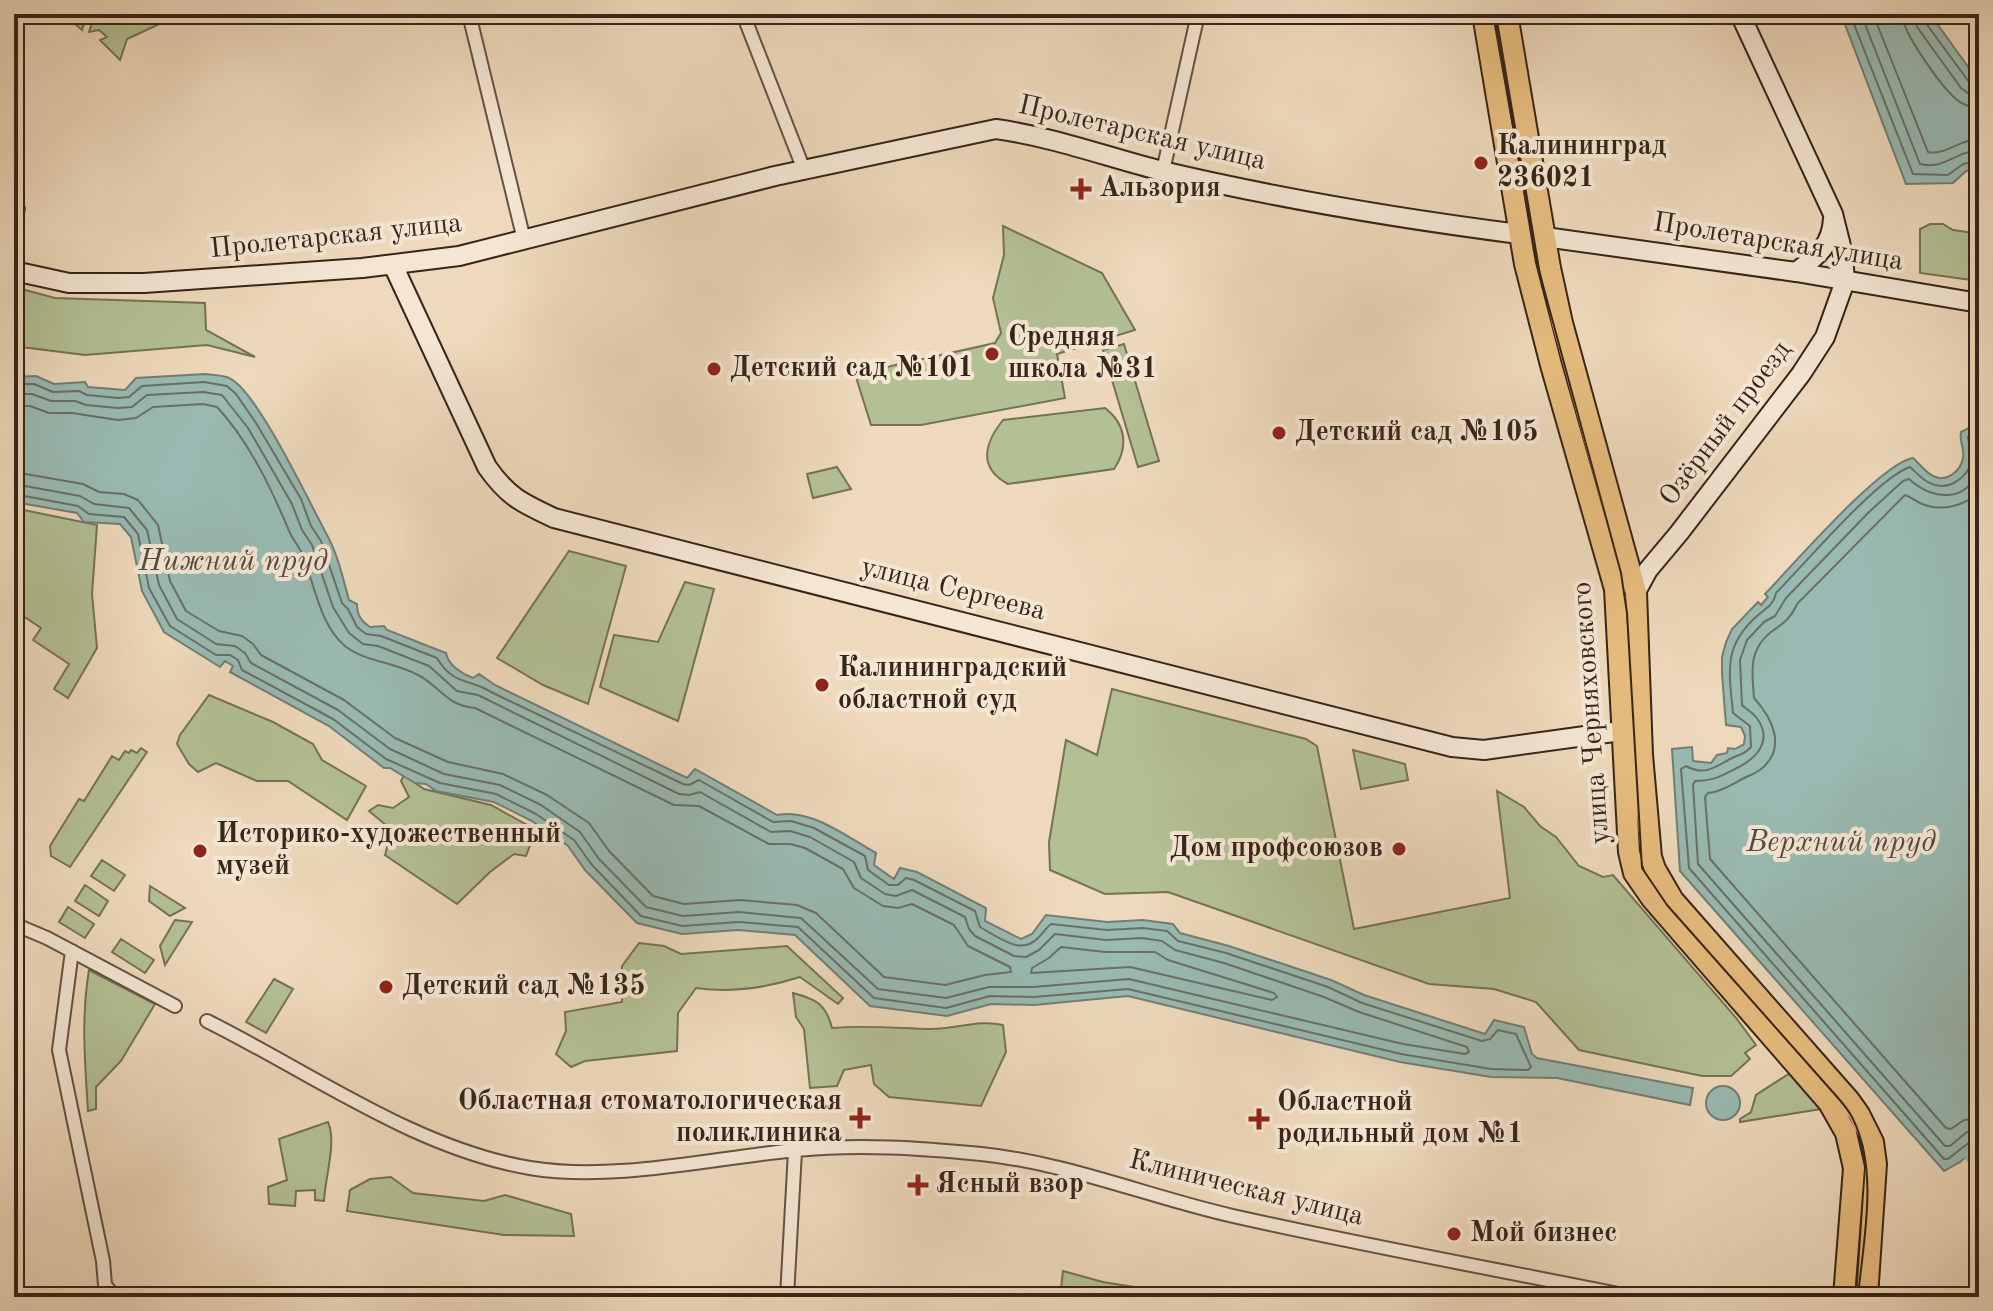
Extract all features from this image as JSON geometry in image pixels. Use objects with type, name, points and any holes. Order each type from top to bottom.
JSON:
[{"type":"main road","name":"улица Черняховского","points":[[1483,14],[1519,234],[1551,365],[1611,571],[1631,730],[1655,869],[1673,900],[1842,1092],[1859,1114],[1873,1142],[1875,1173],[1867,1297]]},
{"type":"main road","name":"улица Черняховского","points":[[1507,14],[1562,323],[1636,592],[1629,852],[1640,883],[1829,1103],[1846,1133],[1854,1168],[1844,1297]]},
{"type":"main road","points":[[1740,14],[1833,214],[1843,254],[1846,286]]},
{"type":"main road","points":[[1495,91],[1521,87]]},
{"type":"main road","name":"Пролетарская улица","points":[[14,271],[69,283],[97,285],[393,265],[459,256],[804,170],[996,129],[1024,133],[1163,171],[1346,207],[1796,272],[1846,286],[1979,303]]},
{"type":"main road","points":[[1796,272],[1824,250],[1831,235],[1833,214]]},
{"type":"main road","name":"улица Сергеева","points":[[393,265],[487,467],[502,488],[522,503],[554,518],[1452,747],[1484,750],[1631,730]]},
{"type":"main road","name":"Озёрный проезд","points":[[1636,592],[1648,570],[1801,374],[1825,337],[1846,286]]},
{"type":"street","points":[[469,14],[524,240]]},
{"type":"street","points":[[743,14],[804,170]]},
{"type":"street","points":[[1163,171],[1198,14]]},
{"type":"street","points":[[14,924],[175,1006]]},
{"type":"street","points":[[72,951],[59,1050],[103,1261],[105,1285],[98,1297]]},
{"type":"street","name":"Клиническая улица","points":[[207,1021],[356,1103],[470,1153],[531,1168],[575,1172],[624,1170],[859,1145],[985,1154],[1077,1172],[1231,1216],[1633,1297]]},
{"type":"street","points":[[787,1297],[795,1151]]},
{"type":"street","points":[[105,1285],[115,1297]]},
{"type":"green space","points":[[64,14],[181,14],[127,39],[120,60],[100,40],[107,37],[99,30],[89,32],[92,23],[86,18],[82,30]]},
{"type":"green space","points":[[1930,224],[1943,224],[1953,230],[1974,233],[1979,239],[1979,281],[1920,273],[1920,229]]},
{"type":"green space","points":[[1003,226],[1102,273],[1135,330],[1057,354],[1065,398],[921,425],[871,425],[855,374],[995,343],[1001,333],[993,298],[1004,255]]},
{"type":"green space","points":[[14,287],[55,298],[205,303],[206,330],[255,357],[207,345],[85,355],[14,346]]},
{"type":"green space","points":[[1124,344],[1159,461],[1138,467],[1103,350]]},
{"type":"green space","points":[[1105,408],[1117,421],[1123,436],[1122,452],[1114,469],[1008,484],[992,471],[988,463],[988,447],[1003,420]]},
{"type":"green space","points":[[837,467],[851,489],[813,498],[807,474]]},
{"type":"green space","points":[[14,508],[97,525],[92,594],[97,648],[68,698],[54,689],[69,664],[33,640],[41,628],[14,610]]},
{"type":"green space","points":[[569,551],[626,566],[588,704],[543,685],[497,658]]},
{"type":"green space","points":[[685,582],[714,589],[678,721],[600,687],[614,635],[658,642]]},
{"type":"green space","points":[[1112,689],[1306,739],[1317,746],[1354,929],[1510,898],[1497,791],[1524,807],[1540,826],[1556,837],[1579,866],[1603,877],[1613,875],[1737,1019],[1756,1045],[1745,1053],[1750,1059],[1731,1076],[1702,1076],[1579,1050],[1536,1002],[1494,989],[1429,984],[1168,892],[1105,894],[1050,870],[1049,842],[1066,740],[1097,755]]},
{"type":"green space","points":[[209,695],[273,722],[313,744],[322,760],[366,786],[347,820],[288,781],[257,781],[216,763],[198,772],[189,764],[177,744],[180,735]]},
{"type":"green space","points":[[141,748],[147,752],[70,867],[51,856],[50,846],[79,799],[84,801],[112,756],[119,760],[125,751],[137,753]]},
{"type":"green space","points":[[1353,750],[1405,764],[1408,780],[1361,789]]},
{"type":"green space","points":[[404,775],[424,789],[491,805],[536,830],[526,856],[514,854],[457,904],[385,855],[392,830],[369,811],[378,805],[393,808],[409,797],[401,781]]},
{"type":"green space","points":[[102,860],[125,875],[114,891],[91,876]]},
{"type":"green space","points":[[85,885],[108,901],[99,916],[75,901]]},
{"type":"green space","points":[[150,886],[185,908],[170,916],[149,901]]},
{"type":"green space","points":[[68,907],[94,924],[85,938],[59,922]]},
{"type":"green space","points":[[175,920],[192,922],[165,965],[160,946]]},
{"type":"green space","points":[[121,939],[154,960],[145,973],[112,952]]},
{"type":"green space","points":[[639,943],[664,946],[681,954],[787,946],[843,998],[838,1004],[800,977],[749,988],[696,988],[678,1013],[677,1051],[585,1061],[571,1067],[556,1054],[566,1031],[565,1012],[622,1002],[622,966]]},
{"type":"green space","points":[[89,970],[155,1004],[121,1061],[96,1087],[96,1109],[88,1111],[84,1023]]},
{"type":"green space","points":[[274,979],[293,989],[266,1033],[246,1022]]},
{"type":"green space","points":[[793,993],[819,1004],[827,1013],[832,1028],[938,1029],[984,1023],[1003,1025],[1006,1052],[981,1106],[889,1097],[874,1084],[871,1065],[844,1070],[837,1086],[810,1088],[804,1029],[796,1017]]},
{"type":"green space","points":[[1790,1073],[1821,1109],[1740,1122],[1751,1112],[1756,1095]]},
{"type":"green space","points":[[328,1122],[331,1149],[324,1201],[315,1200],[315,1190],[296,1191],[295,1206],[269,1204],[268,1187],[287,1180],[279,1139]]},
{"type":"green space","points":[[391,1177],[413,1193],[484,1201],[505,1195],[571,1214],[574,1236],[504,1235],[347,1211],[350,1190],[370,1179]]},
{"type":"green space","points":[[1063,1271],[1103,1282],[1177,1294],[1178,1297],[1060,1297]]},
{"type":"water","points":[[1841,14],[1930,14],[1979,82],[1979,169],[1966,171],[1953,183],[1906,184]]},
{"type":"water","name":"Нижний пруд","points":[[205,374],[227,377],[241,387],[268,425],[331,543],[349,600],[357,604],[362,620],[370,627],[384,626],[387,630],[446,653],[453,665],[473,678],[479,674],[495,685],[687,778],[695,769],[777,815],[803,816],[828,825],[876,853],[874,865],[894,879],[900,868],[917,872],[986,908],[985,921],[1021,939],[1032,934],[1046,915],[1107,922],[1143,920],[1173,924],[1180,933],[1229,946],[1331,980],[1364,995],[1485,1034],[1494,1020],[1524,1027],[1532,1054],[1537,1058],[1693,1088],[1690,1105],[1557,1078],[1491,1077],[1400,1062],[1128,996],[1034,1005],[991,1004],[947,1016],[870,1006],[795,935],[738,930],[682,934],[637,923],[585,870],[568,846],[532,821],[494,802],[436,791],[390,768],[384,768],[329,726],[230,672],[233,666],[225,661],[220,667],[164,632],[142,591],[131,537],[120,524],[84,522],[77,513],[14,502],[14,377],[36,376],[54,384],[85,382],[88,387],[125,390],[136,378]]},
{"type":"water","name":"Верхний пруд","points":[[1979,423],[1979,1145],[1944,1171],[1680,871],[1672,749],[1692,747],[1693,761],[1711,763],[1717,755],[1727,753],[1728,748],[1735,749],[1744,744],[1741,727],[1726,725],[1722,657],[1732,629],[1758,602],[1761,605],[1768,597],[1765,594],[1837,517],[1880,477],[1913,458],[1938,478],[1948,477],[1956,471],[1963,458],[1961,432]]},
{"type":"water","points":[[1723,1086],[1735,1091],[1740,1103],[1735,1115],[1723,1120],[1711,1115],[1706,1103],[1711,1091]]},
{"type":"waterway","points":[[1968,1153],[1979,1166]]},
{"type":"tram line","points":[[1493,14],[1538,267],[1621,573],[1627,613],[1642,868],[1667,905],[1849,1111],[1861,1140],[1867,1184],[1858,1297]]},
{"type":"place","name":"Калининград 236021","points":[[1481,163]]},
{"type":"place","name":"Альзория","points":[[1081,189]]},
{"type":"place","name":"Средняя школа №31","points":[[992,354]]},
{"type":"place","name":"Детский сад №101","points":[[714,369]]},
{"type":"place","name":"Детский сад №105","points":[[1279,433]]},
{"type":"place","name":"Калининградский областной суд","points":[[822,685]]},
{"type":"place","name":"Дом профсоюзов","points":[[1399,849]]},
{"type":"place","name":"Историко-художественный музей","points":[[200,851]]},
{"type":"place","name":"Детский сад №135","points":[[386,987]]},
{"type":"place","name":"Областная стоматологическая поликлиника","points":[[860,1118]]},
{"type":"place","name":"Областной родильный дом №1","points":[[1259,1119]]},
{"type":"place","name":"Ясный взор","points":[[918,1185]]},
{"type":"place","name":"Мой бизнес","points":[[1454,1234]]}]
